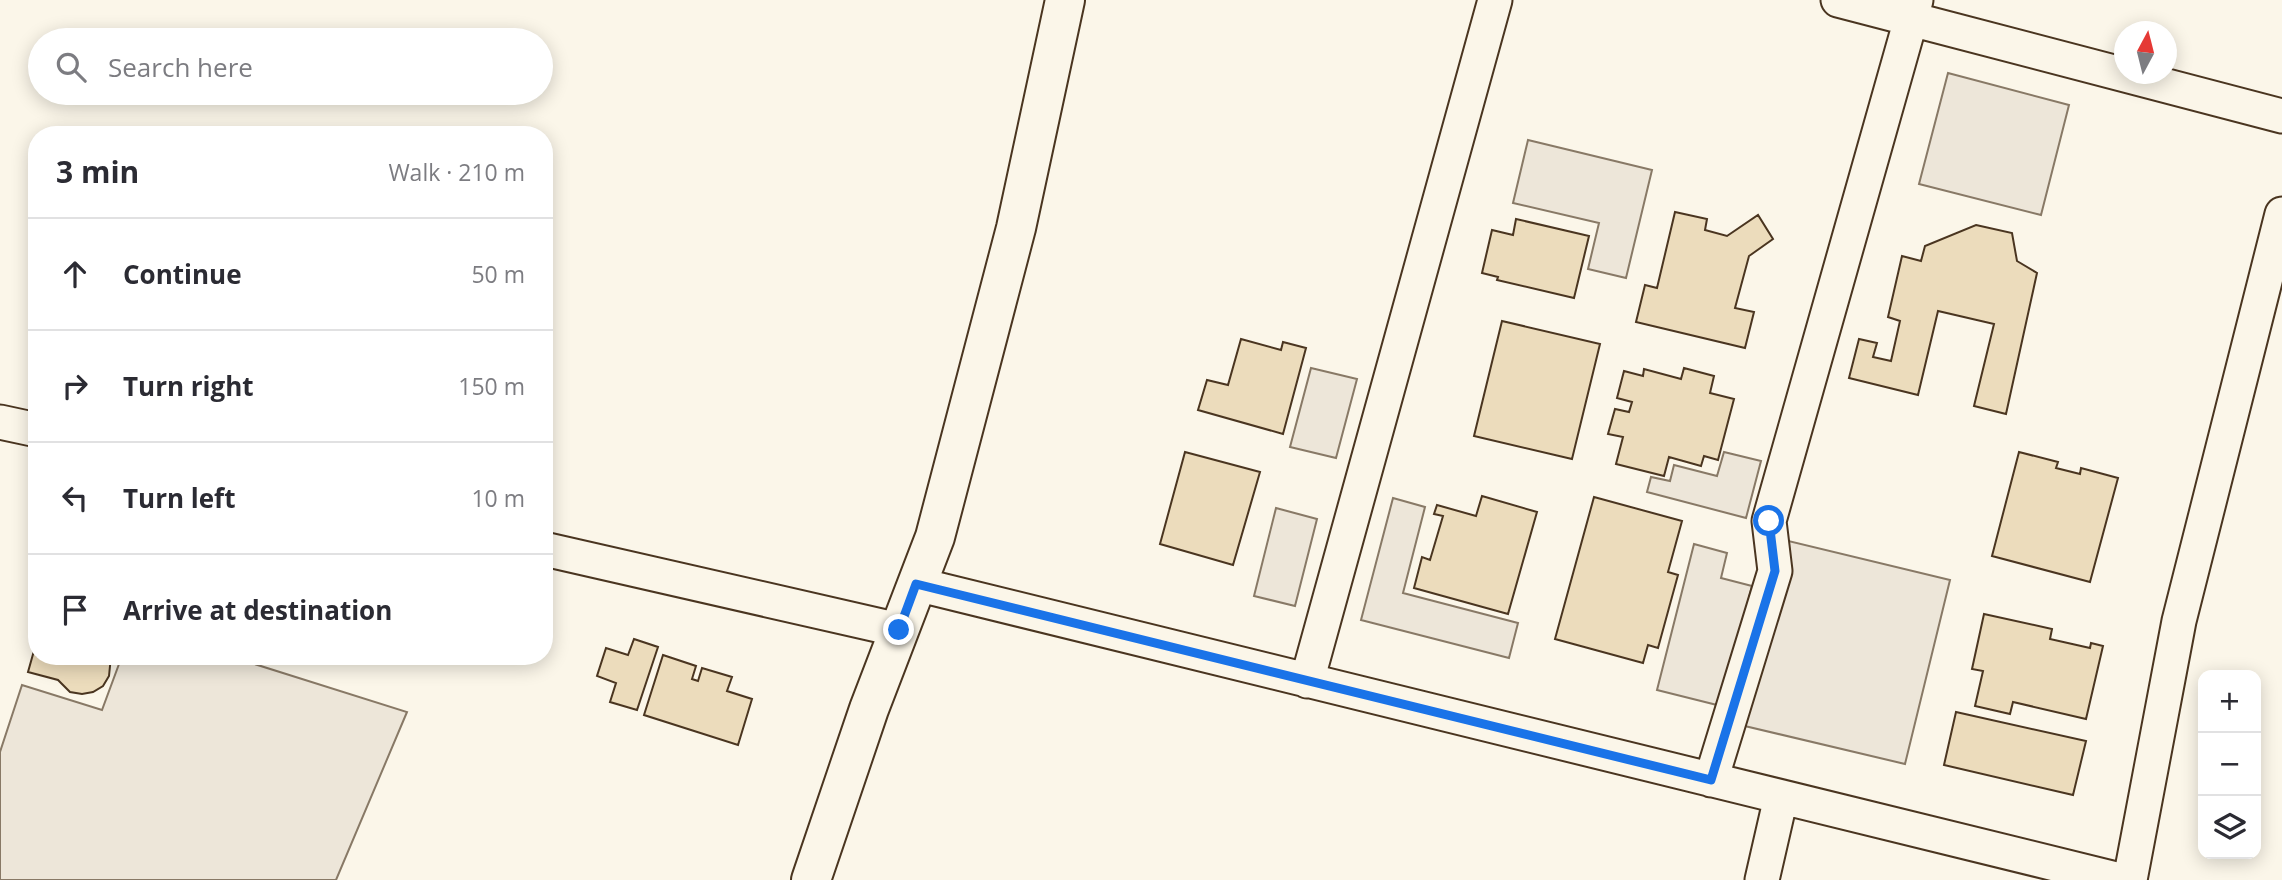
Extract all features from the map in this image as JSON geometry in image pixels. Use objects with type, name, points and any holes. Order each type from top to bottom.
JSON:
[{"type":"street","points":[[811,880],[869,709],[935,537],[1016,228],[1065,0]]},
{"type":"street","points":[[1307,681],[1495,0]]},
{"type":"street","points":[[1839,0],[1914,9],[2282,116]]},
{"type":"street","points":[[1711,780],[1775,571],[1769,521],[1914,9]]},
{"type":"street","points":[[2130,880],[2179,621],[2282,214]]},
{"type":"street","points":[[0,422],[28,428]]},
{"type":"street","points":[[553,551],[899,630]]},
{"type":"street","points":[[916,584],[2120,880]]},
{"type":"street","points":[[1762,880],[1781,797]]},
{"type":"shaded area","points":[[1948,73],[2069,105],[2041,215],[1919,184]]},
{"type":"shaded area","points":[[1528,140],[1652,170],[1626,278],[1588,269],[1599,223],[1513,203]]},
{"type":"shaded area","points":[[1311,368],[1357,379],[1336,458],[1290,447]]},
{"type":"shaded area","points":[[1724,452],[1761,461],[1746,518],[1647,492],[1651,477],[1670,481],[1674,465],[1717,476]]},
{"type":"shaded area","points":[[1393,498],[1425,507],[1403,593],[1518,623],[1509,658],[1361,620]]},
{"type":"shaded area","points":[[1276,508],[1317,519],[1295,606],[1254,596]]},
{"type":"shaded area","points":[[1776,538],[1950,580],[1905,764],[1732,723]]},
{"type":"shaded area","points":[[1694,544],[1727,553],[1721,578],[1752,586],[1721,706],[1657,690]]},
{"type":"shaded area","points":[[119,665],[258,665],[407,712],[336,880],[0,880],[0,752],[22,685],[102,710]]},
{"type":"building","points":[[1675,212],[1707,219],[1705,230],[1727,236],[1758,215],[1773,239],[1749,256],[1735,308],[1754,312],[1745,348],[1636,322],[1645,285],[1657,288]]},
{"type":"building","points":[[1516,219],[1589,236],[1574,298],[1497,280],[1498,277],[1482,273],[1492,230],[1513,235]]},
{"type":"building","points":[[1976,225],[2012,233],[2017,261],[2037,273],[2006,414],[1974,406],[1994,324],[1938,311],[1918,395],[1849,378],[1859,339],[1877,343],[1873,357],[1891,361],[1900,321],[1888,317],[1902,256],[1921,261],[1925,246]]},
{"type":"building","points":[[1502,321],[1600,344],[1572,459],[1474,436]]},
{"type":"building","points":[[1241,339],[1281,350],[1283,342],[1306,348],[1283,434],[1198,410],[1207,380],[1228,385]]},
{"type":"building","points":[[1684,368],[1714,376],[1710,393],[1734,399],[1718,460],[1704,456],[1701,466],[1669,457],[1664,476],[1616,464],[1623,437],[1608,434],[1615,409],[1629,412],[1632,402],[1617,398],[1624,371],[1643,376],[1644,369],[1681,379]]},
{"type":"building","points":[[1185,452],[1260,472],[1233,565],[1160,544]]},
{"type":"building","points":[[2019,452],[2058,462],[2056,468],[2080,474],[2081,468],[2118,478],[2090,582],[1992,556]]},
{"type":"building","points":[[1482,496],[1537,512],[1508,614],[1414,588],[1422,557],[1430,560],[1443,516],[1434,514],[1437,505],[1476,516]]},
{"type":"building","points":[[1594,497],[1682,521],[1668,572],[1678,575],[1658,648],[1648,645],[1643,663],[1555,639]]},
{"type":"building","points":[[1984,614],[2052,629],[2050,639],[2090,648],[2091,643],[2103,646],[2086,719],[2013,702],[2010,714],[1975,706],[1983,671],[1972,669]]},
{"type":"building","points":[[634,639],[658,647],[637,710],[610,702],[616,683],[597,676],[606,648],[628,655]]},
{"type":"building","points":[[663,655],[696,666],[692,679],[698,681],[702,668],[732,677],[727,691],[752,699],[738,745],[644,715]]},
{"type":"building","points":[[30,665],[110,665],[109,676],[103,686],[82,694],[70,692],[58,680],[28,672]]},
{"type":"building","points":[[1956,712],[2086,741],[2073,795],[1944,765]]},
{"type":"route","points":[[899,630],[916,584],[1711,780],[1775,571],[1769,521]]}]
